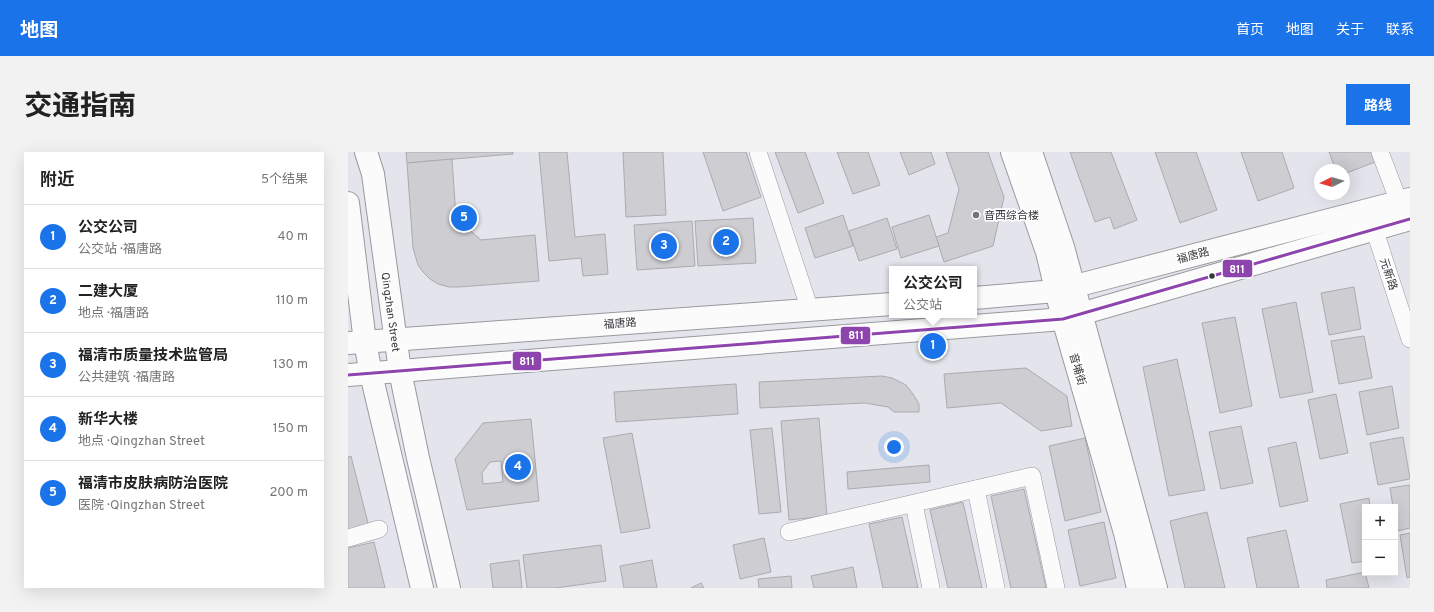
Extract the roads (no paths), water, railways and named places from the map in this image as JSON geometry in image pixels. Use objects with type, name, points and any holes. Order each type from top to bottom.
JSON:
[{"type":"street","name":"Qingzhan Street","points":[[366,152],[373,174],[400,371],[418,458],[449,588]]},
{"type":"street","points":[[758,152],[810,310]]},
{"type":"street","name":"音埔街","points":[[1012,152],[1047,252],[1065,289],[1138,588]]},
{"type":"street","name":"音埔街","points":[[1031,152],[1063,246],[1065,289]]},
{"type":"street","points":[[1380,152],[1406,207]]},
{"type":"street","points":[[348,203],[357,343],[371,374],[422,588]]},
{"type":"street","name":"福唐路","points":[[348,375],[1072,316],[1406,207]]},
{"type":"street","name":"福唐路","points":[[977,298],[1065,289],[1371,219]]},
{"type":"street","name":"元新路","points":[[1371,219],[1410,339]]},
{"type":"street","name":"福唐路","points":[[357,343],[889,304]]},
{"type":"street","name":"音埔街","points":[[1072,316],[1089,340],[1156,588]]},
{"type":"street","points":[[789,532],[1032,476],[1056,588]]},
{"type":"street","points":[[976,489],[996,588]]},
{"type":"street","points":[[914,504],[931,588]]},
{"type":"street","points":[[348,538],[379,529]]},
{"type":"place","name":"音西综合楼","points":[[976,215]]},
{"type":"place","name":"福清市皮肤病防治医院","points":[[464,218]]},
{"type":"place","name":"二建大厦","points":[[726,242]]},
{"type":"place","name":"福清市质量技术监管局","points":[[664,246]]},
{"type":"place","name":"公交公司","points":[[933,346]]},
{"type":"place","name":"新华大楼","points":[[518,467]]}]
